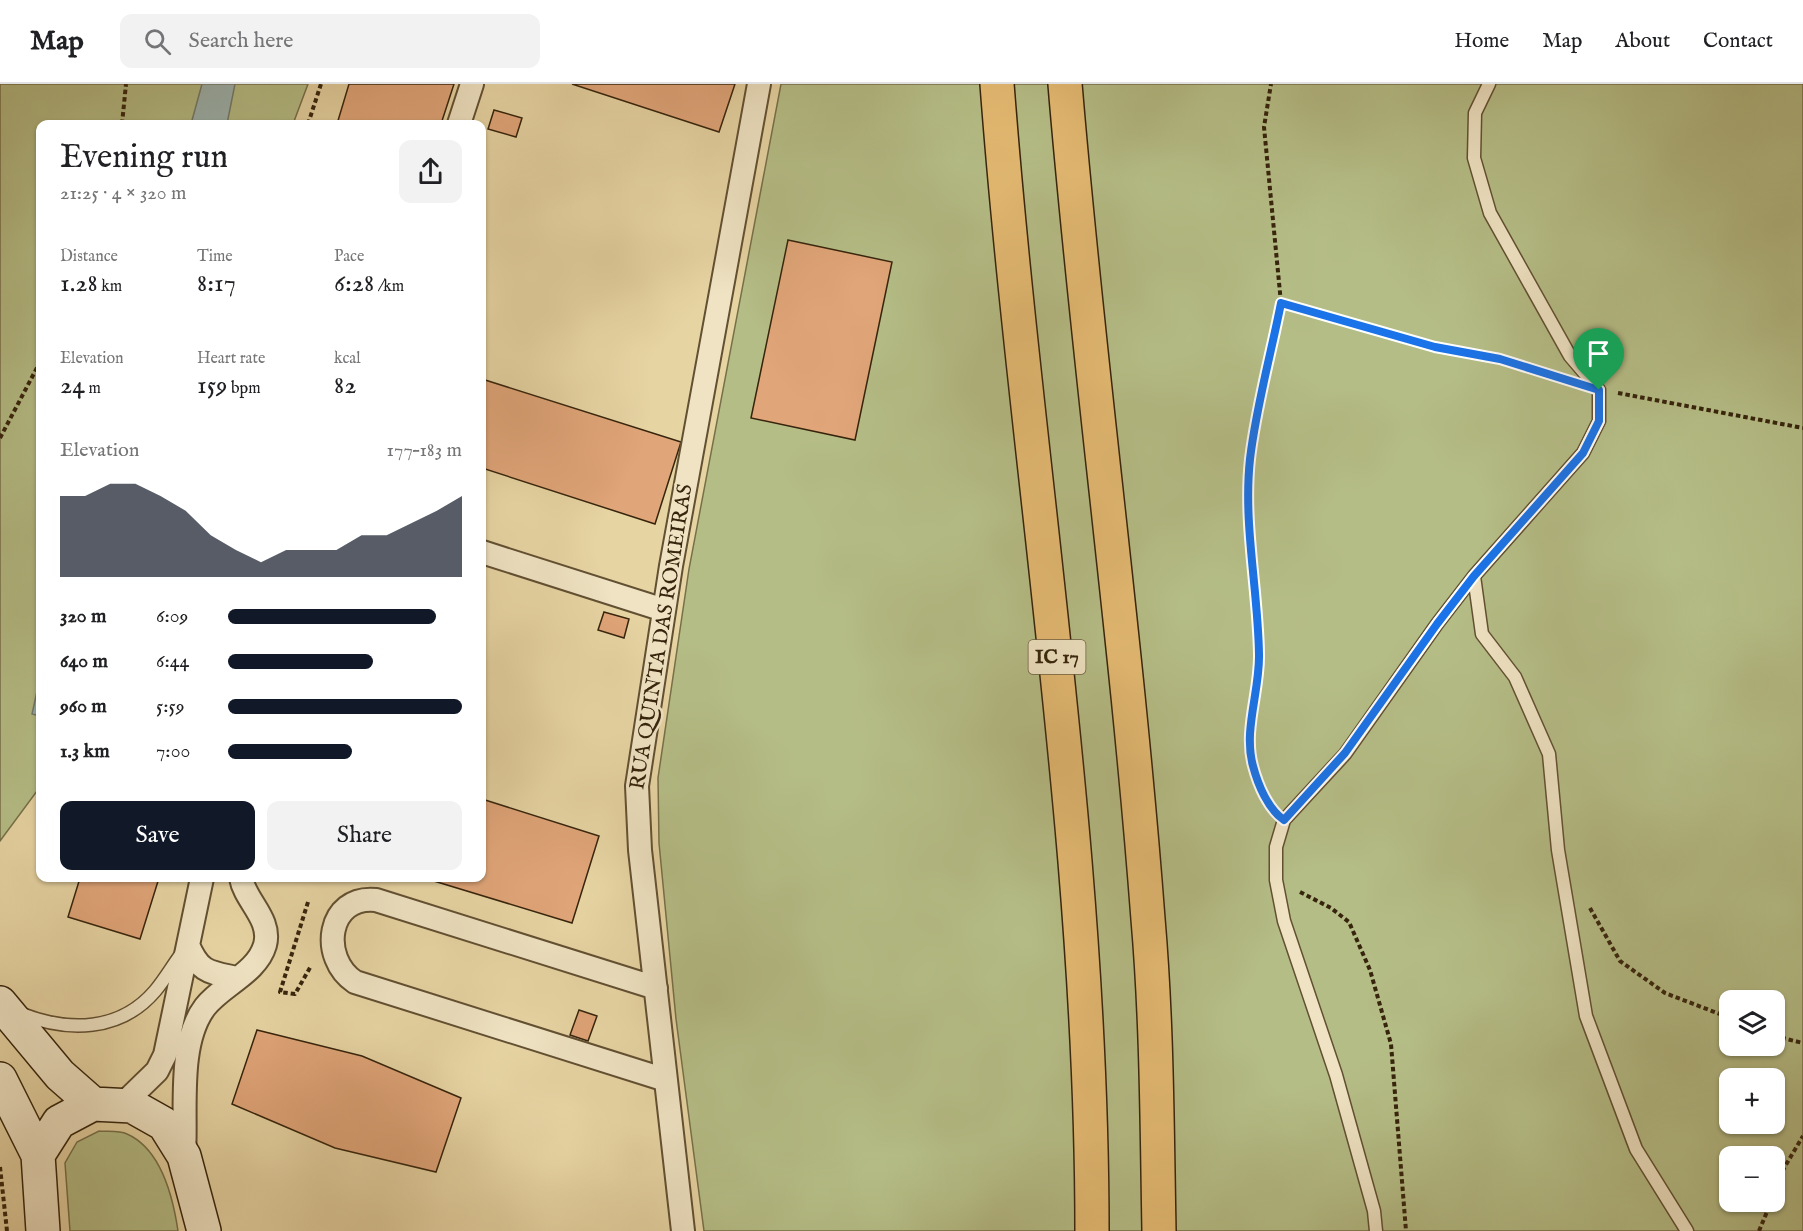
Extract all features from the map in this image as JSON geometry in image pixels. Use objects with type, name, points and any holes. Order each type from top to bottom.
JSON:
[{"type":"highway","name":"IC 17","points":[[997,84],[1010,232],[1074,819],[1088,1025],[1092,1231]]},
{"type":"highway","points":[[1065,84],[1076,217],[1118,596],[1148,909],[1156,1046],[1159,1231]]},
{"type":"street","points":[[460,120],[472,84]]},
{"type":"street","name":"RUA QUINTA DAS ROMEIRAS","points":[[683,1231],[640,850],[637,786],[664,610],[759,84]]},
{"type":"street","points":[[486,553],[664,610]]},
{"type":"street","points":[[38,1155],[59,1122],[107,1105],[157,1071],[165,1055],[201,882]]},
{"type":"street","points":[[184,1156],[189,1044],[196,1023],[206,1007],[257,962],[266,944],[266,927],[243,882]]},
{"type":"street","points":[[656,988],[376,900],[363,899],[350,906],[340,916],[332,932],[332,947],[337,961],[343,974],[355,982],[666,1080]]},
{"type":"street","points":[[188,945],[196,963],[209,971],[237,978]]},
{"type":"street","points":[[0,1002],[60,1076],[107,1105],[132,1106],[164,1124],[184,1156],[204,1231]]},
{"type":"street","points":[[0,1079],[38,1155],[43,1231]]},
{"type":"lane","points":[[1376,1231],[1374,1212],[1336,1075],[1284,921],[1276,880],[1276,847],[1284,820],[1345,753],[1474,576],[1583,453],[1599,421],[1599,390],[1570,356],[1490,213],[1474,158],[1475,114],[1489,84]]},
{"type":"lane","points":[[1474,576],[1482,634],[1515,677],[1549,754],[1558,850],[1586,1016],[1636,1149],[1687,1231]]},
{"type":"lane","points":[[0,1002],[20,1013],[59,1026],[77,1027],[119,1018],[137,1008],[155,991],[188,945]]},
{"type":"path","points":[[122,120],[126,84]]},
{"type":"path","points":[[309,120],[321,84]]},
{"type":"path","points":[[1271,84],[1264,127],[1281,303],[1250,459],[1249,494],[1259,655],[1257,691],[1251,715],[1252,765],[1272,812],[1284,820]]},
{"type":"path","points":[[1281,303],[1435,347],[1500,359],[1599,390],[1803,428]]},
{"type":"path","points":[[0,438],[36,370]]},
{"type":"path","points":[[1276,880],[1331,908],[1349,922],[1370,970],[1391,1044],[1406,1231]]},
{"type":"path","points":[[308,902],[280,992],[295,994],[332,932]]},
{"type":"path","points":[[1586,902],[1620,961],[1665,993],[1719,1014]]},
{"type":"path","points":[[1785,1039],[1803,1043]]},
{"type":"path","points":[[1785,1166],[1803,1136]]},
{"type":"path","points":[[0,1167],[7,1231]]},
{"type":"path","points":[[1759,1231],[1767,1212]]},
{"type":"green space","points":[[0,84],[308,84],[294,120],[36,120],[36,792],[0,841]]},
{"type":"green space","points":[[781,84],[1803,84],[1803,1231],[704,1231],[676,1019],[659,843],[658,778],[689,569]]},
{"type":"green space","points":[[99,1131],[127,1134],[149,1151],[157,1162],[169,1189],[178,1231],[70,1231],[65,1163],[77,1142]]},
{"type":"water","points":[[202,84],[235,84],[228,120],[192,120]]},
{"type":"water","points":[[36,696],[36,715],[32,714]]},
{"type":"building","points":[[349,84],[454,84],[442,120],[338,120]]},
{"type":"building","points":[[572,84],[735,84],[719,132]]},
{"type":"building","points":[[494,110],[522,118],[516,137],[488,129]]},
{"type":"building","points":[[788,240],[892,262],[855,440],[751,418]]},
{"type":"building","points":[[486,380],[681,442],[655,524],[486,469]]},
{"type":"building","points":[[604,612],[629,619],[624,638],[598,630]]},
{"type":"building","points":[[486,800],[599,836],[572,923],[437,882],[486,882]]},
{"type":"building","points":[[79,882],[158,882],[140,939],[68,917]]},
{"type":"building","points":[[579,1010],[597,1016],[588,1041],[570,1035]]},
{"type":"building","points":[[257,1030],[362,1056],[461,1098],[436,1172],[335,1148],[232,1104]]},
{"type":"route","points":[[1281,303],[1435,347],[1500,359],[1599,390],[1599,421],[1583,453],[1474,576],[1345,753],[1284,820],[1272,812],[1252,765],[1251,715],[1257,691],[1259,655],[1249,494],[1250,459],[1281,303]]}]
